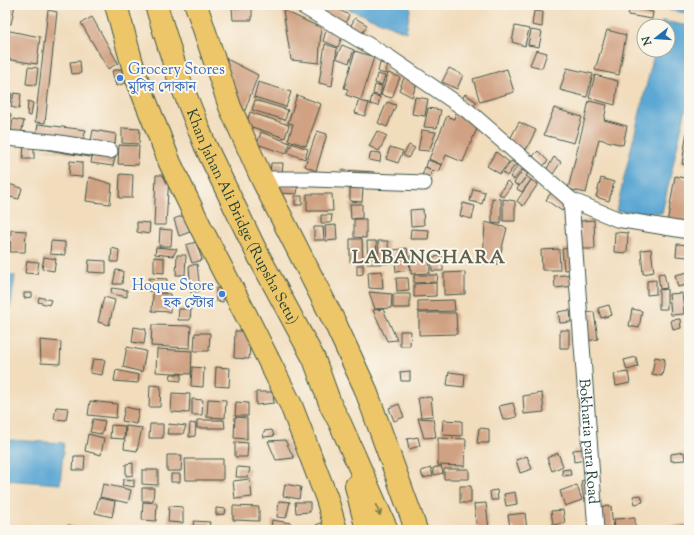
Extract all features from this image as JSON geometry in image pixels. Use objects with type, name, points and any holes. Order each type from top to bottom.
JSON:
[{"type":"highway","points":[[116,5],[135,74],[170,163],[201,228],[291,405],[327,499],[336,530]]},
{"type":"highway","name":"Khan Jahan Ali Bridge (Rupsha Setu)","points":[[156,5],[178,76],[205,145],[256,251],[314,359],[331,406],[340,423]]},
{"type":"highway","points":[[196,5],[230,107],[262,179],[336,325],[365,388],[416,530]]},
{"type":"highway","points":[[340,423],[367,530]]},
{"type":"highway","points":[[340,423],[387,530]]},
{"type":"street","points":[[301,5],[390,58],[468,111],[571,200],[617,219],[689,231]]},
{"type":"street","points":[[5,138],[54,142],[110,151]]},
{"type":"street","points":[[262,179],[313,179],[424,183]]},
{"type":"street","name":"Bokharia para Road","points":[[571,200],[596,530]]},
{"type":"water","points":[[338,5],[411,5],[406,32]]},
{"type":"water","points":[[647,5],[689,5],[689,14]]},
{"type":"water","points":[[676,24],[689,26],[689,95],[662,213],[616,211],[653,58],[676,58]]},
{"type":"water","points":[[5,275],[15,276],[5,345]]},
{"type":"water","points":[[9,440],[64,443],[60,484],[5,480],[5,463]]},
{"type":"building","points":[[5,5],[15,5],[11,24],[5,23]]},
{"type":"building","points":[[324,5],[329,5],[349,15],[345,24],[320,12]]},
{"type":"building","points":[[630,7],[653,12],[652,18],[628,15]]},
{"type":"building","points":[[232,8],[252,8],[252,20],[233,20]]},
{"type":"building","points":[[48,10],[57,12],[45,123],[35,122]]},
{"type":"building","points":[[283,10],[321,28],[319,63],[291,60]]},
{"type":"building","points":[[534,11],[543,12],[542,27],[532,25]]},
{"type":"building","points":[[92,17],[118,63],[108,69],[81,23]]},
{"type":"building","points":[[355,18],[367,25],[361,36],[349,29]]},
{"type":"building","points":[[515,26],[529,29],[525,46],[512,42]]},
{"type":"building","points":[[5,30],[40,37],[37,64],[5,59]]},
{"type":"building","points":[[531,30],[542,32],[539,47],[528,45]]},
{"type":"building","points":[[607,30],[626,35],[619,75],[595,70]]},
{"type":"building","points":[[326,31],[342,37],[338,47],[323,41]]},
{"type":"building","points":[[325,44],[337,48],[332,86],[319,83]]},
{"type":"building","points":[[342,45],[354,50],[349,63],[336,58]]},
{"type":"building","points":[[536,50],[547,53],[542,68],[530,65]]},
{"type":"building","points":[[355,51],[374,57],[361,100],[346,95],[348,89],[344,88]]},
{"type":"building","points":[[223,57],[258,75],[244,113]]},
{"type":"building","points":[[80,61],[81,73],[72,74],[70,62]]},
{"type":"building","points":[[380,63],[388,65],[385,74],[378,72]]},
{"type":"building","points":[[28,67],[38,68],[36,85],[26,84]]},
{"type":"building","points":[[449,68],[463,75],[457,89],[442,82]]},
{"type":"building","points":[[567,68],[593,74],[587,97],[560,90]]},
{"type":"building","points":[[121,69],[126,83],[116,86],[112,71]]},
{"type":"building","points":[[507,69],[514,92],[480,102],[473,79]]},
{"type":"building","points":[[388,73],[400,77],[392,98],[381,95]]},
{"type":"building","points":[[377,74],[385,76],[382,85],[375,83]]},
{"type":"building","points":[[595,75],[618,81],[615,105],[589,98]]},
{"type":"building","points":[[405,76],[417,83],[412,97],[399,90]]},
{"type":"building","points":[[258,82],[291,92],[286,107],[254,97]]},
{"type":"building","points":[[375,85],[382,86],[380,96],[373,94]]},
{"type":"building","points":[[5,92],[12,94],[10,103],[5,102]]},
{"type":"building","points":[[14,93],[21,94],[19,109],[11,107]]},
{"type":"building","points":[[465,94],[477,102],[473,107],[462,99]]},
{"type":"building","points":[[297,95],[321,104],[306,146],[288,140],[293,124],[288,123]]},
{"type":"building","points":[[372,95],[380,97],[378,106],[370,104]]},
{"type":"building","points":[[415,97],[428,99],[425,116],[412,114]]},
{"type":"building","points":[[255,100],[288,110],[285,120],[252,110]]},
{"type":"building","points":[[28,101],[33,103],[31,116],[27,115]]},
{"type":"building","points":[[358,101],[369,103],[365,116],[355,113]]},
{"type":"building","points":[[589,101],[607,105],[604,120],[627,126],[623,145],[599,139],[586,193],[568,189]]},
{"type":"building","points":[[387,102],[396,105],[387,127],[378,123]]},
{"type":"building","points":[[428,108],[441,110],[437,128],[424,127]]},
{"type":"building","points":[[554,108],[582,117],[574,143],[544,135]]},
{"type":"building","points":[[250,112],[289,125],[285,138],[246,125]]},
{"type":"building","points":[[456,112],[478,126],[463,162],[446,155],[442,165],[429,159],[447,116],[454,119]]},
{"type":"building","points":[[5,113],[11,114],[10,125],[7,124],[6,129],[5,129]]},
{"type":"building","points":[[13,119],[24,121],[21,134],[11,132]]},
{"type":"building","points":[[519,122],[536,130],[526,150],[509,141]]},
{"type":"building","points":[[38,124],[86,130],[83,140],[36,136]]},
{"type":"building","points":[[122,128],[140,129],[139,144],[122,143]]},
{"type":"building","points":[[93,130],[116,134],[115,144],[91,141]]},
{"type":"building","points":[[422,130],[436,132],[429,151],[418,150]]},
{"type":"building","points":[[317,131],[327,134],[316,171],[305,166]]},
{"type":"building","points":[[377,131],[387,136],[379,151],[369,146]]},
{"type":"building","points":[[687,131],[689,131],[689,165],[682,164]]},
{"type":"building","points":[[261,132],[290,143],[286,154],[257,144]]},
{"type":"building","points":[[24,143],[34,144],[34,159],[23,159]]},
{"type":"building","points":[[292,143],[308,149],[305,159],[288,153]]},
{"type":"building","points":[[119,145],[139,146],[138,165],[118,164]]},
{"type":"building","points":[[409,145],[415,148],[408,158],[403,155]]},
{"type":"building","points":[[390,147],[403,151],[398,163],[386,159]]},
{"type":"building","points":[[36,148],[90,150],[90,157]]},
{"type":"building","points":[[5,149],[9,150],[6,163],[5,163]]},
{"type":"building","points":[[93,150],[116,154],[113,166],[91,163]]},
{"type":"building","points":[[538,151],[548,161],[543,166],[533,156]]},
{"type":"building","points":[[371,152],[381,153],[380,162],[369,160]]},
{"type":"building","points":[[496,152],[509,162],[500,174],[487,166]]},
{"type":"building","points":[[554,157],[561,162],[553,174],[546,170]]},
{"type":"building","points":[[428,160],[442,165],[439,172],[432,170],[426,190],[418,188],[425,167],[430,169],[426,167]]},
{"type":"building","points":[[70,161],[82,162],[82,177],[69,176]]},
{"type":"building","points":[[511,161],[516,164],[507,176],[503,173]]},
{"type":"building","points":[[271,163],[283,163],[282,175],[270,174]]},
{"type":"building","points":[[518,165],[523,168],[514,180],[510,177]]},
{"type":"building","points":[[342,170],[374,172],[373,179],[341,176]]},
{"type":"building","points":[[523,170],[528,174],[526,176],[531,180],[522,192],[517,189],[525,178],[519,186],[514,183]]},
{"type":"building","points":[[120,174],[133,175],[132,198],[119,198]]},
{"type":"building","points":[[156,175],[169,175],[166,225],[154,225]]},
{"type":"building","points":[[675,176],[689,179],[689,228],[667,223]]},
{"type":"building","points":[[89,177],[112,184],[110,204],[86,201]]},
{"type":"building","points":[[601,178],[614,182],[609,201],[596,197]]},
{"type":"building","points":[[531,180],[538,184],[523,206],[517,201]]},
{"type":"building","points":[[507,181],[512,185],[503,197],[499,194]]},
{"type":"building","points":[[5,183],[22,188],[19,199],[5,196]]},
{"type":"building","points":[[278,186],[298,187],[297,194],[278,193]]},
{"type":"building","points":[[350,187],[363,188],[362,202],[350,201]]},
{"type":"building","points":[[473,189],[485,192],[482,204],[470,201]]},
{"type":"building","points":[[552,191],[568,203],[562,211],[546,200]]},
{"type":"building","points":[[307,194],[332,194],[333,211],[307,211]]},
{"type":"building","points":[[295,196],[302,196],[302,205],[295,205]]},
{"type":"building","points":[[492,198],[501,199],[501,224],[492,223]]},
{"type":"building","points":[[503,199],[515,201],[515,221],[503,221]]},
{"type":"building","points":[[463,203],[475,206],[472,219],[460,216]]},
{"type":"building","points":[[350,204],[362,204],[362,218],[351,219]]},
{"type":"building","points":[[423,209],[424,225],[411,226],[410,210]]},
{"type":"building","points":[[184,215],[190,232],[179,236],[174,219]]},
{"type":"building","points":[[321,215],[332,215],[331,223],[321,223]]},
{"type":"building","points":[[354,219],[366,219],[366,238],[354,237]]},
{"type":"building","points":[[594,220],[595,249],[581,249],[581,221]]},
{"type":"building","points":[[137,222],[150,223],[149,234],[137,232]]},
{"type":"building","points":[[485,222],[507,228],[498,264],[483,263]]},
{"type":"building","points":[[336,225],[337,240],[326,241],[325,226]]},
{"type":"building","points":[[314,227],[323,227],[324,240],[314,240]]},
{"type":"building","points":[[160,229],[172,230],[171,246],[159,246]]},
{"type":"building","points":[[411,229],[429,230],[428,239],[410,239]]},
{"type":"building","points":[[11,230],[26,231],[25,252],[10,252]]},
{"type":"building","points":[[615,232],[628,233],[627,253],[614,252]]},
{"type":"building","points":[[350,239],[362,239],[363,262],[350,262]]},
{"type":"building","points":[[51,241],[65,242],[65,255],[50,254]]},
{"type":"building","points":[[367,241],[376,241],[378,264],[368,264]]},
{"type":"building","points":[[378,241],[388,241],[389,263],[379,264]]},
{"type":"building","points":[[196,242],[202,260],[192,263],[186,245]]},
{"type":"building","points":[[677,244],[689,245],[689,257],[676,256]]},
{"type":"building","points":[[156,247],[177,249],[173,256],[155,254]]},
{"type":"building","points":[[112,248],[119,250],[118,262],[111,262]]},
{"type":"building","points":[[407,248],[410,270],[396,272],[394,250]]},
{"type":"building","points":[[571,248],[573,269],[564,270],[562,249]]},
{"type":"building","points":[[559,249],[560,270],[542,270],[541,250]]},
{"type":"building","points":[[651,249],[654,272],[643,274],[641,250]]},
{"type":"building","points":[[177,255],[186,255],[185,275],[176,275]]},
{"type":"building","points":[[429,255],[430,273],[411,274],[410,256]]},
{"type":"building","points":[[443,256],[443,271],[432,271],[431,257]]},
{"type":"building","points":[[44,257],[56,259],[54,271],[42,269]]},
{"type":"building","points":[[154,257],[164,258],[164,273],[154,272]]},
{"type":"building","points":[[89,260],[106,261],[106,273],[88,272]]},
{"type":"building","points":[[27,261],[39,262],[37,274],[25,273]]},
{"type":"building","points":[[197,264],[200,291],[191,293],[189,266]]},
{"type":"building","points":[[357,265],[363,265],[363,274],[357,275]]},
{"type":"building","points":[[116,270],[123,271],[122,284],[113,284]]},
{"type":"building","points":[[382,271],[383,289],[369,288],[368,272]]},
{"type":"building","points":[[465,272],[465,294],[444,295],[444,273]]},
{"type":"building","points":[[688,272],[689,284],[678,287],[675,275]]},
{"type":"building","points":[[664,273],[667,288],[660,289],[658,274]]},
{"type":"building","points":[[574,274],[575,286],[555,288],[554,276]]},
{"type":"building","points":[[414,275],[438,275],[437,282],[414,283]]},
{"type":"building","points":[[149,278],[167,279],[166,292],[148,291]]},
{"type":"building","points":[[396,278],[408,278],[409,290],[397,291]]},
{"type":"building","points":[[656,280],[656,294],[647,295],[647,281]]},
{"type":"building","points":[[436,283],[436,296],[414,297],[414,284]]},
{"type":"building","points":[[111,288],[127,290],[127,297],[112,294]]},
{"type":"building","points":[[216,288],[224,289],[223,302],[216,301]]},
{"type":"building","points":[[667,289],[667,309],[659,309],[659,290]]},
{"type":"building","points":[[369,292],[392,294],[391,308],[375,309]]},
{"type":"building","points":[[24,293],[32,293],[32,297],[24,298]]},
{"type":"building","points":[[153,293],[170,294],[170,312],[152,311]]},
{"type":"building","points":[[682,293],[684,314],[671,315],[669,294]]},
{"type":"building","points":[[393,294],[410,294],[410,308],[393,308]]},
{"type":"building","points":[[39,297],[51,300],[49,305],[38,302]]},
{"type":"building","points":[[104,297],[115,300],[109,325],[98,322]]},
{"type":"building","points":[[454,300],[455,311],[418,312],[418,301]]},
{"type":"building","points":[[609,305],[612,315],[601,318],[598,308]]},
{"type":"building","points":[[179,309],[191,309],[190,320],[178,320]]},
{"type":"building","points":[[383,309],[397,340],[387,341],[373,310]]},
{"type":"building","points":[[632,309],[642,311],[639,328],[629,326]]},
{"type":"building","points":[[570,310],[571,322],[560,323],[558,312]]},
{"type":"building","points":[[594,312],[598,339],[587,341],[583,313]]},
{"type":"building","points":[[419,313],[456,313],[457,334],[419,335]]},
{"type":"building","points":[[680,319],[681,328],[673,330],[671,320]]},
{"type":"building","points":[[152,325],[191,326],[190,348],[151,346]]},
{"type":"building","points":[[134,327],[146,329],[144,344],[132,342]]},
{"type":"building","points":[[560,330],[569,330],[569,348],[560,348]]},
{"type":"building","points":[[235,331],[251,331],[249,359],[234,358]]},
{"type":"building","points":[[400,331],[411,331],[410,346],[400,346]]},
{"type":"building","points":[[195,333],[210,333],[209,351],[194,351]]},
{"type":"building","points":[[40,340],[61,342],[60,364],[41,363]]},
{"type":"building","points":[[127,347],[146,351],[142,372],[123,367]]},
{"type":"building","points":[[157,349],[192,351],[191,374],[156,372]]},
{"type":"building","points":[[636,357],[638,367],[627,370],[624,360]]},
{"type":"building","points":[[655,357],[665,359],[662,376],[652,374]]},
{"type":"building","points":[[93,359],[105,360],[102,375],[90,373]]},
{"type":"building","points":[[192,367],[204,368],[203,387],[191,386]]},
{"type":"building","points":[[216,367],[230,368],[229,387],[215,386]]},
{"type":"building","points":[[116,370],[139,375],[138,383],[114,381]]},
{"type":"building","points":[[410,371],[410,381],[401,381],[400,372]]},
{"type":"building","points":[[449,372],[465,374],[464,387],[447,385]]},
{"type":"building","points":[[628,372],[630,383],[616,386],[614,374]]},
{"type":"building","points":[[171,374],[181,374],[181,381],[170,380]]},
{"type":"building","points":[[150,385],[161,386],[160,407],[149,407]]},
{"type":"building","points":[[256,392],[273,392],[274,403],[256,405]]},
{"type":"building","points":[[172,393],[190,394],[189,413],[171,412]]},
{"type":"building","points":[[542,393],[544,412],[524,414],[523,396]]},
{"type":"building","points":[[431,397],[433,416],[421,417],[418,398]]},
{"type":"building","points":[[192,399],[203,400],[202,415],[192,415]]},
{"type":"building","points":[[208,399],[226,400],[225,418],[207,417]]},
{"type":"building","points":[[90,401],[117,404],[116,418],[88,415]]},
{"type":"building","points":[[236,402],[248,403],[248,416],[235,416]]},
{"type":"building","points":[[513,403],[517,417],[503,420],[499,406]]},
{"type":"building","points":[[399,404],[404,417],[394,421],[389,408]]},
{"type":"building","points":[[56,407],[68,408],[66,420],[54,419]]},
{"type":"building","points":[[125,407],[139,410],[136,424],[122,421]]},
{"type":"building","points":[[235,417],[247,418],[247,439],[234,438]]},
{"type":"building","points":[[418,418],[433,419],[436,437],[424,438]]},
{"type":"building","points":[[93,419],[105,421],[102,434],[90,432]]},
{"type":"building","points":[[686,419],[689,419],[689,433],[686,433]]},
{"type":"building","points":[[197,420],[224,420],[225,428],[197,428]]},
{"type":"building","points":[[443,420],[462,421],[462,436],[442,435]]},
{"type":"building","points":[[190,423],[196,424],[195,436],[189,437]]},
{"type":"building","points":[[150,424],[163,424],[163,438],[149,438]]},
{"type":"building","points":[[169,424],[186,426],[183,434],[167,434]]},
{"type":"building","points":[[111,425],[125,426],[124,439],[110,438]]},
{"type":"building","points":[[126,426],[142,428],[137,451],[124,449]]},
{"type":"building","points":[[479,428],[489,429],[489,443],[477,443]]},
{"type":"building","points":[[272,430],[274,436],[263,437],[264,431]]},
{"type":"building","points":[[88,434],[104,438],[101,455],[85,451]]},
{"type":"building","points":[[418,437],[420,446],[409,449],[407,439]]},
{"type":"building","points":[[438,438],[466,439],[465,466],[438,465]]},
{"type":"building","points":[[285,440],[294,458],[276,460],[268,441]]},
{"type":"building","points":[[235,442],[248,443],[247,457],[235,457]]},
{"type":"building","points":[[583,449],[585,460],[574,462],[573,450]]},
{"type":"building","points":[[684,452],[685,460],[671,461],[671,454]]},
{"type":"building","points":[[558,453],[563,466],[552,471],[547,458]]},
{"type":"building","points":[[167,455],[182,455],[181,471],[167,471]]},
{"type":"building","points":[[74,456],[85,456],[84,470],[73,470]]},
{"type":"building","points":[[527,456],[532,469],[520,473],[516,460]]},
{"type":"building","points":[[185,459],[223,459],[223,480],[186,480]]},
{"type":"building","points":[[133,463],[133,475],[126,476],[126,464]]},
{"type":"building","points":[[441,466],[443,473],[434,475],[433,468]]},
{"type":"building","points":[[237,467],[250,468],[248,477],[236,477]]},
{"type":"building","points":[[431,468],[433,476],[423,478],[421,471]]},
{"type":"building","points":[[444,469],[469,469],[469,479],[444,479]]},
{"type":"building","points":[[570,469],[571,475],[563,476],[562,470]]},
{"type":"building","points":[[142,470],[158,470],[158,485],[142,484]]},
{"type":"building","points":[[171,474],[180,474],[180,482],[171,482]]},
{"type":"building","points":[[124,479],[134,480],[134,487],[122,485]]},
{"type":"building","points":[[250,479],[252,497],[235,499],[233,481]]},
{"type":"building","points":[[590,479],[592,500],[584,501],[581,481]]},
{"type":"building","points":[[103,484],[131,490],[128,503],[100,497]]},
{"type":"building","points":[[285,484],[301,487],[299,499],[283,496]]},
{"type":"building","points":[[577,485],[582,500],[565,506],[560,491]]},
{"type":"building","points":[[460,486],[471,486],[471,503],[460,503]]},
{"type":"building","points":[[142,488],[154,488],[153,501],[142,501]]},
{"type":"building","points":[[497,490],[498,500],[491,500],[490,491]]},
{"type":"building","points":[[515,492],[517,504],[506,506],[504,494]]},
{"type":"building","points":[[641,495],[643,502],[635,504],[633,496]]},
{"type":"building","points":[[99,498],[115,501],[112,517],[95,513]]},
{"type":"building","points":[[279,501],[290,502],[286,518],[277,517]]},
{"type":"building","points":[[143,502],[157,503],[156,521],[142,520]]},
{"type":"building","points":[[295,502],[310,502],[310,512],[296,513]]},
{"type":"building","points":[[486,503],[489,530],[477,530],[474,504]]},
{"type":"building","points":[[169,506],[183,507],[183,523],[168,522]]},
{"type":"building","points":[[233,506],[259,507],[259,521],[233,520]]},
{"type":"building","points":[[611,506],[613,529],[599,530],[598,507]]},
{"type":"building","points":[[216,508],[226,509],[225,514],[216,515]]},
{"type":"building","points":[[563,510],[565,523],[553,525],[551,511]]},
{"type":"building","points":[[525,513],[527,530],[514,530],[514,526],[510,527],[508,515]]},
{"type":"building","points":[[635,518],[635,530],[615,530],[614,519]]},
{"type":"building","points":[[272,520],[291,523],[290,530],[271,530]]},
{"type":"building","points":[[194,521],[210,522],[208,530],[192,530]]},
{"type":"building","points":[[324,522],[326,530],[317,530],[316,525]]},
{"type":"building","points":[[686,524],[687,530],[670,530],[670,526]]},
{"type":"building","points":[[68,525],[82,530],[67,530]]},
{"type":"place","name":"Grocery Stores মুদির দোকান","points":[[120,78]]},
{"type":"place","name":"Hoque Store হক স্টোর","points":[[222,294]]},
{"type":"district","name":"LABANCHARA","points":[[429,256]]}]
